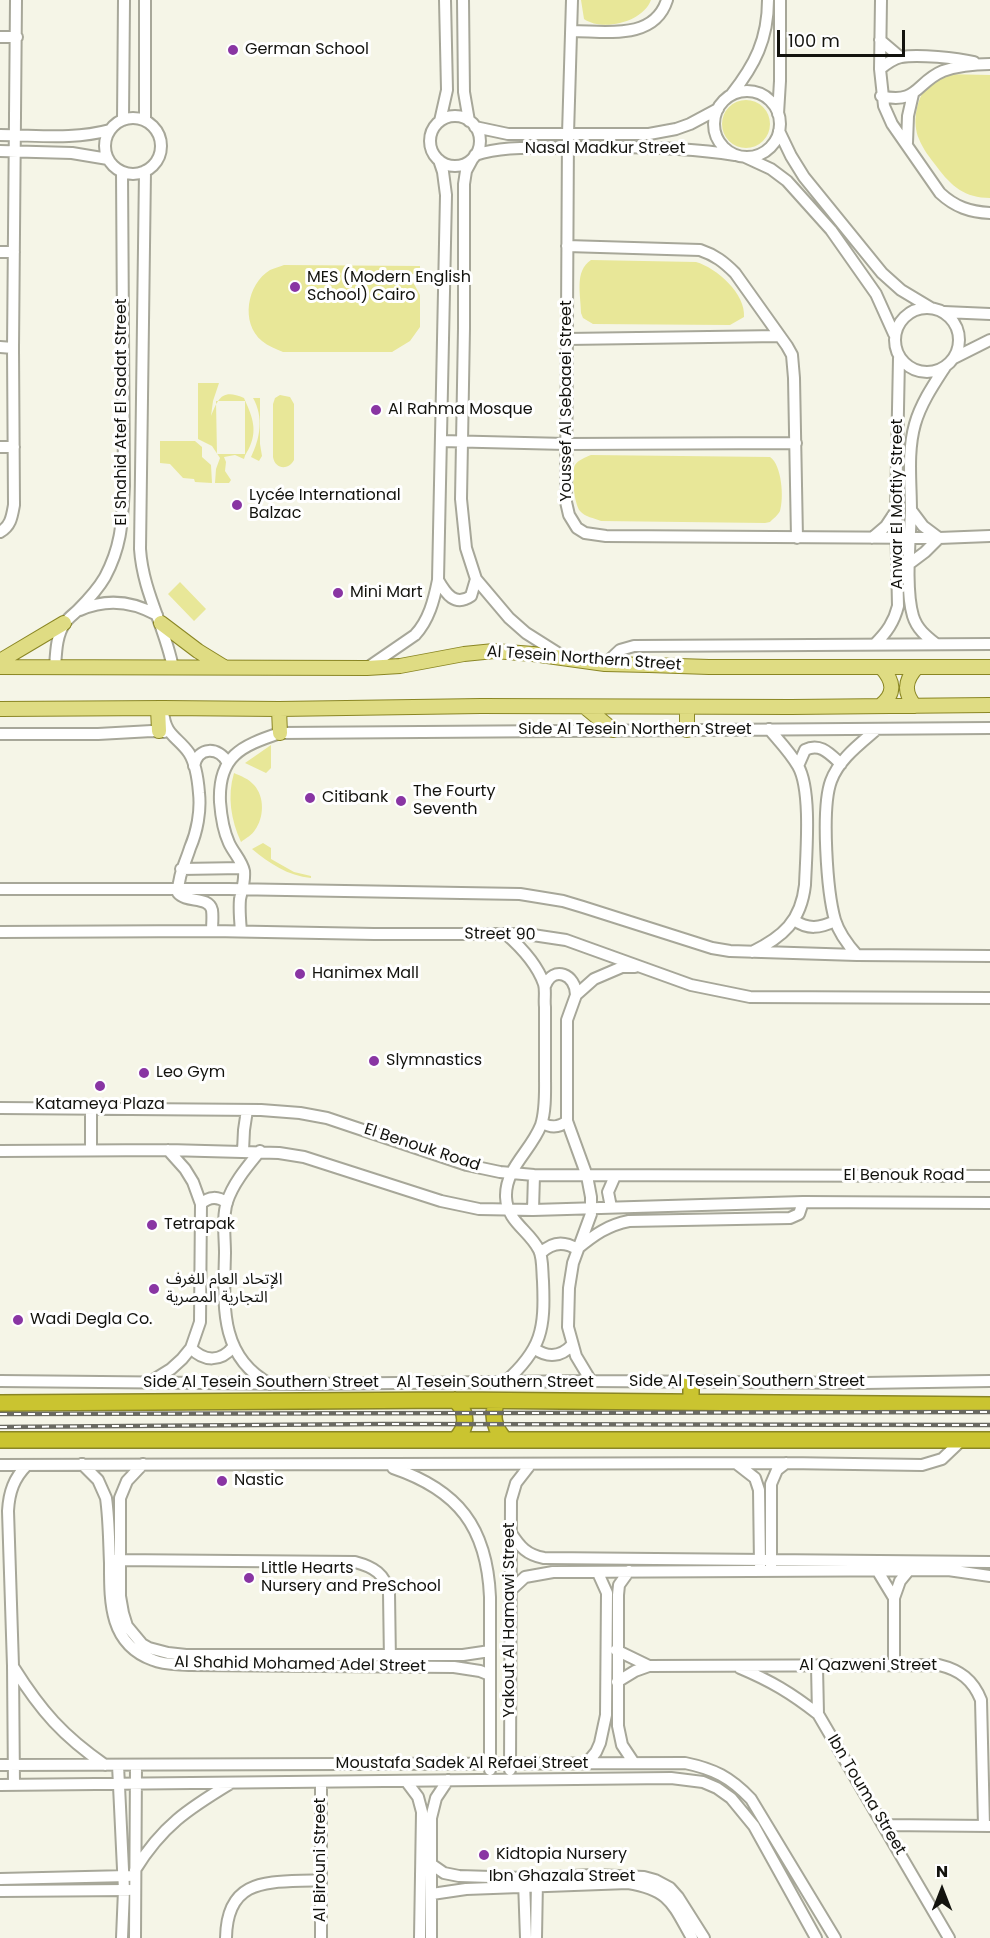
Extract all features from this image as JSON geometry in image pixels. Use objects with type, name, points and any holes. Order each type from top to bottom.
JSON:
[{"type":"highway","points":[[691,1382],[691,1402]]},
{"type":"highway","points":[[455,1400],[462,1407],[465,1422],[462,1432],[455,1440]]},
{"type":"highway","name":"Al Tesein Southern Street","points":[[0,1403],[455,1400],[990,1405]]},
{"type":"highway","points":[[497,1401],[494,1412],[495,1425],[505,1440]]},
{"type":"highway","points":[[0,1440],[990,1440]]},
{"type":"main road","points":[[159,619],[198,651],[226,668]]},
{"type":"main road","points":[[0,661],[64,623]]},
{"type":"main road","name":"Al Tesein Northern Street","points":[[0,667],[367,668],[400,666],[481,652],[506,651],[605,664],[709,667],[990,667]]},
{"type":"main road","points":[[880,706],[887,701],[891,692],[890,679],[881,667]]},
{"type":"main road","points":[[915,706],[908,696],[906,683],[917,667]]},
{"type":"main road","points":[[0,709],[990,705]]},
{"type":"main road","points":[[585,707],[613,730]]},
{"type":"main road","points":[[687,707],[687,730]]},
{"type":"main road","points":[[161,708],[164,732]]},
{"type":"main road","points":[[279,709],[280,733]]},
{"type":"street","points":[[0,532],[12,519],[14,505],[16,0]]},
{"type":"street","points":[[123,120],[124,0]]},
{"type":"street","points":[[145,0],[145,120]]},
{"type":"street","points":[[440,121],[447,90],[445,0]]},
{"type":"street","points":[[463,0],[464,92],[472,124],[480,141],[466,171],[464,184],[460,499],[466,548],[476,579],[517,626],[567,659]]},
{"type":"street","name":"Youssef Al Sebaaei Street","points":[[572,0],[568,134],[566,444],[567,509],[572,522],[585,533],[606,536],[797,538],[990,536]]},
{"type":"street","points":[[572,32],[642,29],[660,15],[667,0]]},
{"type":"street","points":[[768,0],[766,25],[758,55],[741,82],[718,109],[715,118],[716,136],[727,151],[771,169],[787,181],[831,230],[876,294],[894,334]]},
{"type":"street","points":[[780,0],[779,130],[804,177],[882,273],[901,290],[931,308],[944,312],[990,314]]},
{"type":"street","points":[[881,0],[881,96],[892,124],[940,193],[960,208],[973,212],[990,213]]},
{"type":"street","points":[[0,37],[17,37]]},
{"type":"street","points":[[880,40],[900,57]]},
{"type":"street","points":[[880,69],[900,57],[956,59],[987,64]]},
{"type":"street","points":[[881,96],[899,98],[913,94],[943,71],[987,64]]},
{"type":"street","points":[[729,97],[738,93],[758,93],[774,105],[778,114]]},
{"type":"street","points":[[907,143],[908,116],[913,94]]},
{"type":"street","name":"Nasal Madkur Street","points":[[472,124],[508,134],[661,133],[690,124],[718,109]]},
{"type":"street","points":[[367,668],[415,635],[421,628],[431,607],[438,580],[446,195],[443,172],[439,160],[430,147],[430,137],[433,128],[440,121],[450,117],[460,117],[472,124]]},
{"type":"street","points":[[0,135],[71,137],[110,130],[123,120],[130,118],[145,120],[156,130],[161,145],[157,161],[145,171],[134,174],[122,172],[114,167],[108,159],[105,144],[110,130]]},
{"type":"street","points":[[740,156],[756,156],[767,150],[775,141],[779,130]]},
{"type":"street","name":"Nasal Madkur Street","points":[[474,156],[503,149],[569,147],[688,148],[740,156]]},
{"type":"street","points":[[0,151],[72,153],[108,159]]},
{"type":"street","points":[[439,160],[447,165],[456,166],[465,164],[474,156]]},
{"type":"street","name":"El Shahid Atef El Sadat Street","points":[[145,171],[141,566],[173,668]]},
{"type":"street","name":"El Shahid Atef El Sadat Street","points":[[64,623],[99,587],[120,543],[124,486],[122,172]]},
{"type":"street","points":[[567,246],[687,249],[712,254],[735,273],[792,355],[797,538]]},
{"type":"street","points":[[0,252],[14,252]]},
{"type":"street","points":[[931,308],[918,309],[907,314],[899,322],[894,334],[899,358],[908,367],[920,372],[933,372],[945,367],[954,358],[990,340]]},
{"type":"street","points":[[944,312],[957,328],[958,349],[954,358]]},
{"type":"street","points":[[567,339],[780,336]]},
{"type":"street","points":[[0,347],[13,348]]},
{"type":"street","name":"Anwar El Moftiy Street","points":[[875,644],[890,628],[898,606],[896,511],[899,358]]},
{"type":"street","points":[[443,364],[463,364]]},
{"type":"street","name":"Anwar El Moftiy Street","points":[[936,644],[921,631],[913,616],[910,597],[910,463],[915,424],[924,403],[945,367]]},
{"type":"street","points":[[123,373],[142,374]]},
{"type":"street","points":[[441,441],[566,444],[796,443]]},
{"type":"street","points":[[0,447],[14,447]]},
{"type":"street","points":[[909,564],[939,538],[923,526],[910,510]]},
{"type":"street","points":[[872,538],[886,526],[896,511]]},
{"type":"street","points":[[438,580],[446,594],[459,601],[471,596],[476,579]]},
{"type":"street","points":[[77,611],[104,602],[118,602],[145,608],[159,619]]},
{"type":"street","points":[[55,668],[64,623]]},
{"type":"street","points":[[605,664],[620,650],[634,646],[990,644]]},
{"type":"street","name":"Side Al Tesein Northern Street","points":[[227,762],[251,743],[280,733],[990,728]]},
{"type":"street","points":[[750,953],[783,934],[794,920],[804,898],[806,801],[803,778],[798,766],[769,729]]},
{"type":"street","points":[[857,955],[841,934],[835,921],[829,886],[826,824],[830,783],[841,764],[877,729]]},
{"type":"street","points":[[0,734],[164,732],[187,752],[194,766],[199,793],[199,814],[194,837],[181,869],[178,890],[181,897],[210,905],[212,931]]},
{"type":"street","points":[[798,766],[805,750],[815,747],[828,752],[841,764]]},
{"type":"street","points":[[194,766],[195,759],[209,750],[220,753],[227,762],[221,787],[222,821],[229,843],[243,868],[239,910],[241,931]]},
{"type":"street","points":[[181,869],[243,868]]},
{"type":"street","points":[[0,889],[520,894],[583,907],[712,948],[750,953],[990,956]]},
{"type":"street","points":[[794,920],[800,925],[816,927],[835,921]]},
{"type":"street","name":"Street 90","points":[[0,932],[241,931],[546,936],[566,940],[691,985],[750,998],[990,998]]},
{"type":"street","points":[[506,934],[528,957],[545,986]]},
{"type":"street","points":[[576,995],[594,979],[622,967],[642,967]]},
{"type":"street","points":[[505,1382],[526,1362],[535,1349],[542,1327],[541,1253],[511,1217],[508,1210],[507,1186],[511,1173],[531,1146],[542,1123],[545,1095],[545,986],[553,976],[560,974],[567,975],[576,987],[576,995],[566,1030],[567,1121],[587,1176],[591,1207],[589,1221],[578,1249],[568,1297],[568,1327],[576,1356],[591,1381]]},
{"type":"street","name":"El Benouk Road","points":[[0,1108],[286,1111],[327,1118],[467,1165],[511,1173],[587,1176],[990,1176]]},
{"type":"street","points":[[91,1109],[91,1150]]},
{"type":"street","points":[[243,1151],[247,1110]]},
{"type":"street","points":[[542,1123],[552,1127],[567,1121]]},
{"type":"street","points":[[148,1383],[171,1369],[191,1348],[200,1322],[201,1204],[193,1182],[168,1150]]},
{"type":"street","name":"El Benouk Road","points":[[0,1151],[260,1151],[304,1157],[450,1204],[479,1209],[533,1210],[803,1202],[990,1203]]},
{"type":"street","points":[[260,1151],[235,1183],[227,1203],[226,1324],[233,1347],[242,1361],[252,1372],[270,1384]]},
{"type":"street","points":[[533,1210],[534,1174]]},
{"type":"street","points":[[611,1207],[608,1192],[615,1176]]},
{"type":"street","points":[[201,1204],[211,1198],[220,1198],[227,1203]]},
{"type":"street","points":[[578,1249],[608,1227],[629,1221],[790,1218],[799,1214],[803,1202]]},
{"type":"street","points":[[644,1206],[645,1220]]},
{"type":"street","points":[[541,1253],[554,1244],[570,1245],[578,1249]]},
{"type":"street","points":[[535,1349],[550,1356],[566,1351],[572,1345]]},
{"type":"street","points":[[191,1348],[204,1358],[212,1359],[228,1354],[233,1347]]},
{"type":"street","name":"Side Al Tesein Southern Street","points":[[0,1382],[270,1384],[591,1381],[990,1382]]},
{"type":"street","points":[[0,1465],[786,1463],[922,1465],[942,1459],[963,1439]]},
{"type":"street","points":[[766,1566],[771,1484],[777,1470],[786,1463]]},
{"type":"street","name":"Al Shahid Mohamed Adel Street","points":[[82,1464],[98,1480],[106,1498],[120,1596],[127,1626],[142,1644],[149,1648],[176,1654],[260,1660],[390,1660],[490,1651]]},
{"type":"street","name":"Al Shahid Mohamed Adel Street","points":[[115,1560],[120,1498],[127,1481],[143,1464]]},
{"type":"street","points":[[737,1464],[751,1473],[758,1484],[766,1566]]},
{"type":"street","points":[[14,1785],[8,1502],[14,1482],[27,1465]]},
{"type":"street","name":"Yakout Al Hamawi Street","points":[[384,1465],[412,1474],[433,1485],[454,1502],[469,1520],[482,1549],[489,1575],[490,1780]]},
{"type":"street","name":"Yakout Al Hamawi Street","points":[[511,1780],[512,1493],[516,1483],[530,1465]]},
{"type":"street","points":[[512,1533],[525,1551],[536,1557],[544,1558],[877,1570],[909,1570],[990,1562]]},
{"type":"street","points":[[115,1560],[355,1562],[365,1564],[374,1568],[387,1583],[390,1660]]},
{"type":"street","points":[[510,1591],[519,1581],[531,1575],[553,1572],[598,1573],[766,1566],[948,1566],[990,1576]]},
{"type":"street","points":[[877,1570],[894,1598]]},
{"type":"street","points":[[894,1665],[894,1598],[900,1581],[909,1570]]},
{"type":"street","points":[[587,1763],[600,1743],[606,1714],[612,1603],[619,1585],[629,1572]]},
{"type":"street","points":[[598,1573],[612,1603],[619,1736],[634,1763]]},
{"type":"street","name":"Al Qazweni Street","points":[[616,1650],[649,1666]]},
{"type":"street","name":"Al Shahid Mohamed Adel Street","points":[[390,1660],[454,1667],[490,1675]]},
{"type":"street","name":"Al Qazweni Street","points":[[617,1683],[635,1671],[649,1666],[939,1665],[949,1667],[966,1676],[977,1691],[982,1710],[987,1826]]},
{"type":"street","points":[[13,1666],[46,1715],[74,1742],[105,1765]]},
{"type":"street","name":"Ibn Touma Street","points":[[736,1666],[773,1682],[818,1714],[949,1938]]},
{"type":"street","name":"Ibn Touma Street","points":[[817,1666],[818,1714]]},
{"type":"street","name":"Moustafa Sadek Al Refaei Street","points":[[0,1765],[685,1763],[720,1773],[732,1780],[751,1799],[836,1938]]},
{"type":"street","points":[[118,1765],[131,1874]]},
{"type":"street","points":[[122,1938],[131,1874],[136,1765]]},
{"type":"street","name":"Moustafa Sadek Al Refaei Street","points":[[0,1785],[671,1778],[704,1782],[731,1798],[753,1826],[816,1938]]},
{"type":"street","points":[[420,1938],[428,1901],[432,1812],[436,1798],[448,1780]]},
{"type":"street","points":[[406,1781],[418,1797],[422,1812],[431,1938]]},
{"type":"street","points":[[131,1874],[151,1845],[172,1823],[196,1804],[232,1782]]},
{"type":"street","name":"Al Birouni Street","points":[[321,1782],[321,1938]]},
{"type":"street","points":[[883,1825],[987,1826]]},
{"type":"street","name":"Ibn Ghazala Street","points":[[431,1864],[438,1870],[451,1875],[524,1883]]},
{"type":"street","points":[[0,1879],[131,1874]]},
{"type":"street","name":"Ibn Ghazala Street","points":[[428,1901],[466,1889],[594,1875],[644,1877],[670,1888],[704,1938]]},
{"type":"street","points":[[226,1938],[226,1921],[230,1910],[242,1893],[251,1887],[262,1884],[321,1880]]},
{"type":"street","points":[[536,1938],[537,1882]]},
{"type":"street","name":"Ibn Ghazala Street","points":[[537,1882],[628,1883],[650,1888],[663,1894],[672,1902],[692,1938]]},
{"type":"street","points":[[524,1883],[526,1938]]},
{"type":"street","points":[[0,1891],[129,1890]]},
{"type":"street","points":[[129,1890],[135,1938]]},
{"type":"shaded area","points":[[581,0],[651,0],[647,8],[631,19],[622,23],[601,25],[584,19]]},
{"type":"shaded area","points":[[942,74],[990,75],[990,198],[973,196],[959,190],[942,174],[919,139],[916,112],[920,98],[928,84]]},
{"type":"shaded area","points":[[746,100],[763,107],[770,124],[763,141],[746,148],[729,141],[722,124],[729,107]]},
{"type":"shaded area","points":[[591,260],[696,262],[713,270],[729,283],[740,300],[744,317],[730,325],[593,324],[583,318],[581,313],[580,291],[582,270]]},
{"type":"shaded area","points":[[284,265],[420,266],[420,274],[405,274],[413,282],[420,295],[420,327],[410,341],[392,352],[283,352],[275,349],[262,341],[255,333],[251,324],[249,304],[256,284],[262,276]]},
{"type":"shaded area","points":[[198,383],[219,383],[211,416],[216,405],[217,453],[212,446],[198,439]]},
{"type":"shaded area","points":[[225,395],[236,395],[244,398],[253,421],[253,433],[244,459],[235,455],[224,457],[225,471],[231,480],[229,483],[215,483],[220,458],[217,454],[245,454],[245,401],[218,401]]},
{"type":"shaded area","points":[[280,395],[290,397],[294,404],[294,460],[285,467],[276,464],[273,457],[273,404],[275,398]]},
{"type":"shaded area","points":[[253,398],[260,398],[260,420]]},
{"type":"shaded area","points":[[260,428],[262,456],[259,461],[251,457]]},
{"type":"shaded area","points":[[160,441],[195,441],[202,447],[202,457],[211,465],[212,483],[195,482],[194,479],[183,478],[170,464],[160,463]]},
{"type":"shaded area","points":[[591,455],[770,457],[777,467],[781,482],[780,511],[770,522],[765,523],[601,521],[580,511],[575,495],[573,474],[575,465]]},
{"type":"shaded area","points":[[180,582],[206,609],[194,621],[168,594]]},
{"type":"shaded area","points":[[271,745],[271,768],[266,773],[245,763]]},
{"type":"shaded area","points":[[234,773],[252,783],[258,790],[262,801],[262,814],[258,825],[241,842],[231,808]]},
{"type":"shaded area","points":[[263,843],[271,848],[271,859],[294,872],[311,876],[311,878],[294,875],[279,868],[252,849]]},
{"type":"railway","points":[[0,1414],[990,1412]]},
{"type":"railway","points":[[0,1427],[383,1424],[990,1425]]},
{"type":"place","name":"German School","points":[[233,50]]},
{"type":"place","name":"MES (Modern English School) Cairo","points":[[295,287]]},
{"type":"place","name":"Al Rahma Mosque","points":[[376,410]]},
{"type":"place","name":"Lycée International Balzac","points":[[237,505]]},
{"type":"place","name":"Mini Mart","points":[[338,593]]},
{"type":"place","name":"Citibank","points":[[310,798]]},
{"type":"place","name":"The Fourty Seventh","points":[[401,801]]},
{"type":"place","name":"Hanimex Mall","points":[[300,974]]},
{"type":"place","name":"Slymnastics","points":[[374,1061]]},
{"type":"place","name":"Leo Gym","points":[[144,1073]]},
{"type":"place","name":"Katameya Plaza","points":[[100,1086]]},
{"type":"place","name":"Tetrapak","points":[[152,1225]]},
{"type":"place","name":"الإتحاد العام للغرف التجارية المصرية","points":[[154,1289]]},
{"type":"place","name":"Wadi Degla Co.","points":[[18,1320]]},
{"type":"place","name":"Nastic","points":[[222,1481]]},
{"type":"place","name":"Little Hearts Nursery and PreSchool","points":[[249,1578]]},
{"type":"place","name":"Kidtopia Nursery","points":[[484,1855]]}]
